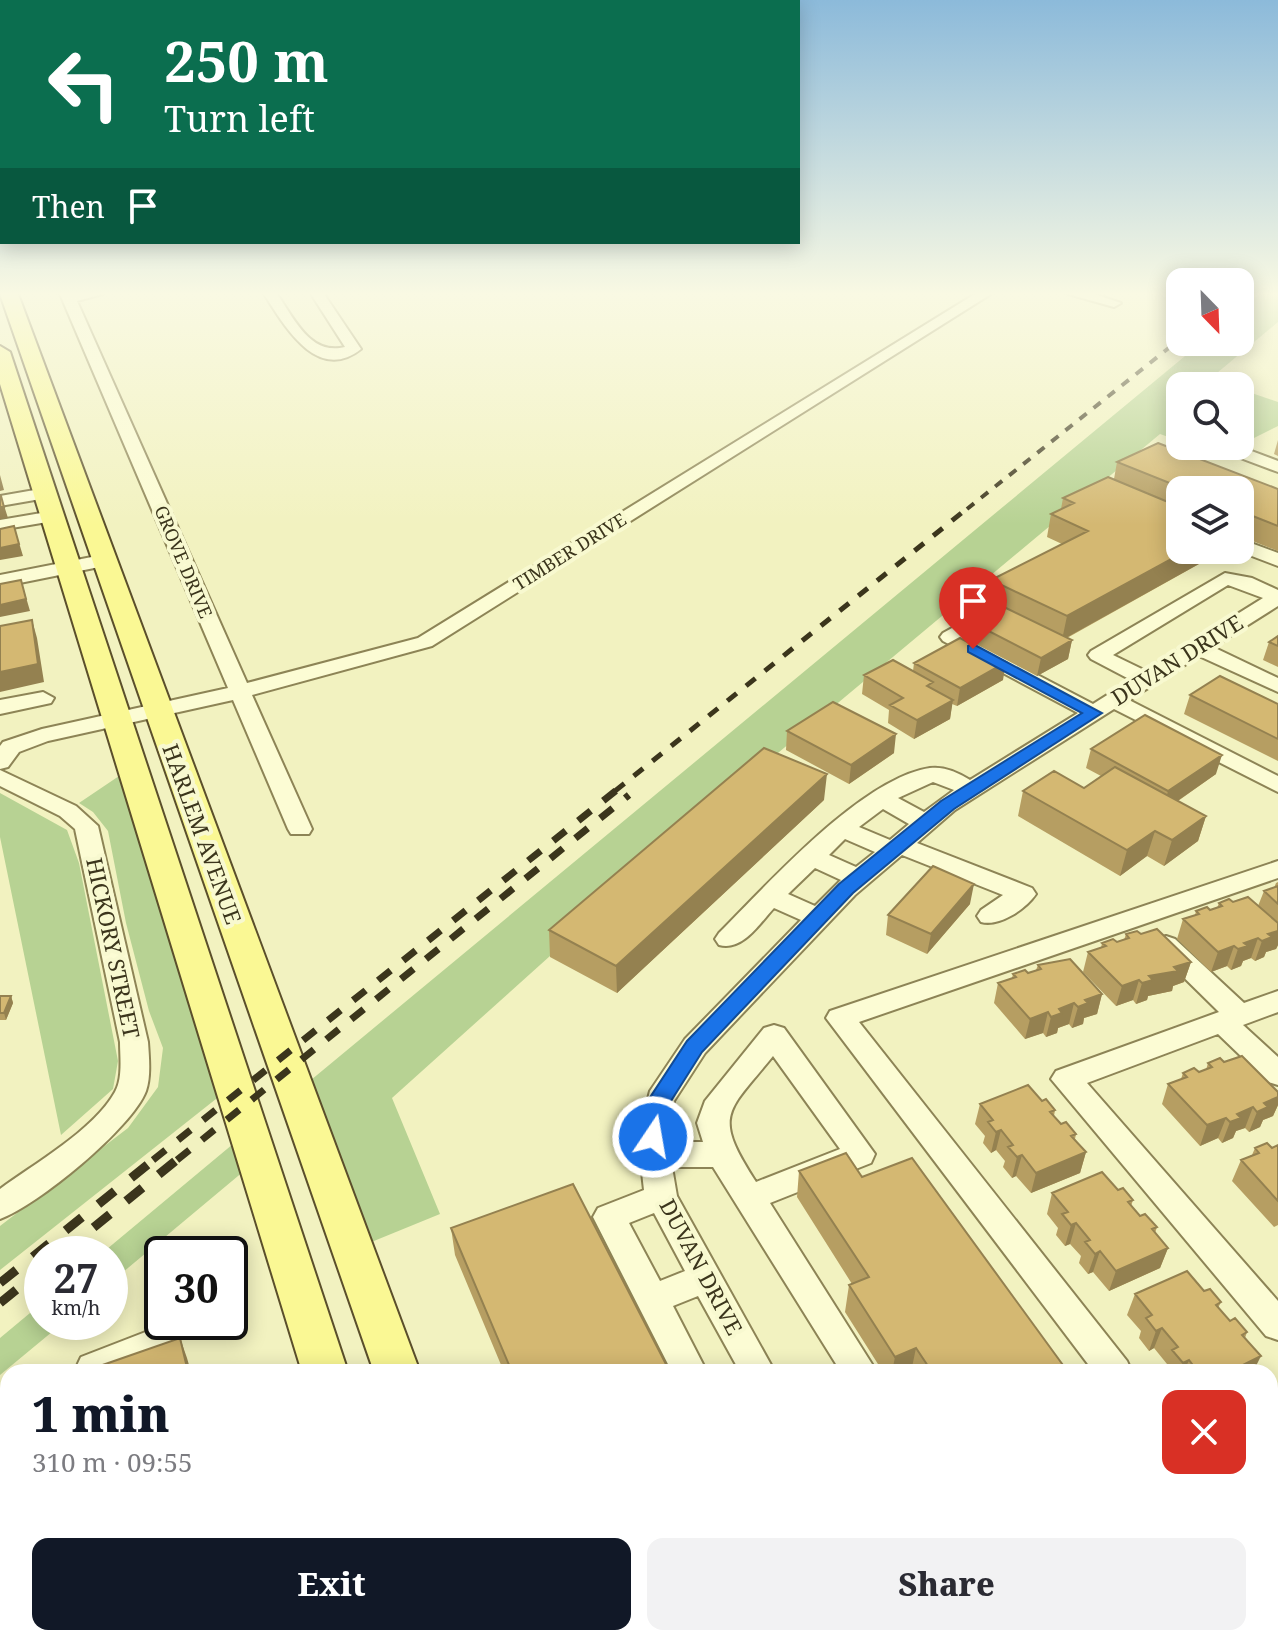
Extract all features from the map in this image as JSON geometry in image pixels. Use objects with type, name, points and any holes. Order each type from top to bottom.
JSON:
[{"type":"main road","name":"HARLEM AVENUE","points":[[6,371],[322,1364]]},
{"type":"main road","name":"HARLEM AVENUE","points":[[35,371],[107,560],[157,710],[394,1364]]},
{"type":"main road","points":[[32,452],[65,446]]},
{"type":"street","name":"GROVE DRIVE","points":[[100,371],[300,829]]},
{"type":"street","name":"TIMBER DRIVE","points":[[116,720],[239,692],[425,642],[861,371]]},
{"type":"street","points":[[1254,457],[1278,467]]},
{"type":"street","points":[[0,501],[49,504]]},
{"type":"street","points":[[0,525],[49,504]]},
{"type":"street","points":[[1254,551],[1278,560]]},
{"type":"street","points":[[0,581],[107,560]]},
{"type":"street","points":[[1146,679],[1098,655],[1225,579],[1245,582],[1273,605]]},
{"type":"street","name":"DUVAN DRIVE","points":[[754,1364],[661,1197],[653,1137],[660,1099],[695,1046],[858,878],[926,823],[971,790],[1103,706],[1197,647],[1273,605]]},
{"type":"street","points":[[981,620],[950,637],[1278,785]]},
{"type":"street","points":[[1197,647],[1278,686]]},
{"type":"street","points":[[0,707],[43,698]]},
{"type":"street","points":[[0,762],[11,747],[23,742],[116,720]]},
{"type":"street","points":[[728,939],[842,829],[909,781],[930,775],[947,777],[971,790]]},
{"type":"street","name":"HICKORY STREET","points":[[0,777],[68,811],[86,826],[134,1042],[135,1069],[129,1095],[109,1120],[0,1206]]},
{"type":"street","points":[[882,799],[926,823]]},
{"type":"street","points":[[842,829],[1023,894],[990,916]]},
{"type":"street","points":[[813,857],[858,878]]},
{"type":"street","points":[[1109,1364],[840,1018],[1278,869]]},
{"type":"street","points":[[772,896],[818,918]]},
{"type":"street","points":[[1136,917],[1231,1018],[1278,1074]]},
{"type":"street","points":[[1278,1001],[1066,1079],[1278,1325]]},
{"type":"street","points":[[749,1198],[860,1154],[774,1035],[720,1101],[712,1123],[722,1155],[749,1198],[855,1364]]},
{"type":"street","points":[[655,1154],[722,1155]]},
{"type":"street","points":[[661,1197],[609,1217],[686,1364]]},
{"type":"street","points":[[652,1299],[706,1278]]},
{"type":"street","points":[[103,1364],[161,1341]]},
{"type":"green space","points":[[1167,371],[1220,371],[1166,372],[1166,436],[1160,434],[748,778],[392,1098],[440,1214],[369,1243],[311,1080]]},
{"type":"green space","points":[[1254,394],[1278,402],[1278,426],[1254,438]]},
{"type":"green space","points":[[122,774],[221,1095],[43,1236],[24,1236],[24,1251],[0,1270],[0,1226],[128,1128],[158,1087],[163,1048],[149,1011],[126,923],[108,831],[93,812],[79,803]]},
{"type":"green space","points":[[0,793],[67,830],[79,863],[118,1061],[113,1089],[61,1135],[0,837]]},
{"type":"green space","points":[[233,1144],[244,1171],[166,1236],[144,1236],[144,1255],[128,1268],[128,1236],[123,1236]]},
{"type":"green space","points":[[24,1318],[24,1340],[42,1340],[13,1364],[0,1364],[0,1338]]},
{"type":"building","points":[[1158,443],[1166,446],[1166,460],[1202,460],[1244,476],[1166,476],[1166,482],[1117,462]]},
{"type":"building","points":[[1108,477],[1166,501],[1166,562],[1067,616],[991,580],[1088,531],[1051,514],[1074,503],[1063,498]]},
{"type":"building","points":[[1254,480],[1278,489],[1278,526],[1254,517]]},
{"type":"building","points":[[14,526],[19,544],[0,548],[0,529]]},
{"type":"building","points":[[21,580],[26,599],[0,605],[0,584]]},
{"type":"building","points":[[1006,608],[1072,640],[1041,658],[975,624]]},
{"type":"building","points":[[32,620],[38,664],[0,672],[0,626]]},
{"type":"building","points":[[1278,636],[1278,646],[1269,642]]},
{"type":"building","points":[[960,638],[1006,662],[960,688],[914,663]]},
{"type":"building","points":[[893,660],[933,682],[927,686],[953,700],[917,720],[890,705],[903,698],[864,675]]},
{"type":"building","points":[[1220,676],[1278,704],[1278,739],[1190,695]]},
{"type":"building","points":[[833,702],[896,734],[851,765],[787,731]]},
{"type":"building","points":[[1145,715],[1222,755],[1168,791],[1091,749]]},
{"type":"building","points":[[764,748],[827,774],[616,966],[549,930]]},
{"type":"building","points":[[1115,767],[1206,816],[1172,840],[1155,831],[1127,850],[1023,791],[1054,771],[1084,788]]},
{"type":"building","points":[[933,866],[974,884],[931,934],[888,915]]},
{"type":"building","points":[[1278,886],[1278,904],[1264,891]]},
{"type":"building","points":[[1248,897],[1278,923],[1278,931],[1268,934],[1272,937],[1262,941],[1258,938],[1244,943],[1248,946],[1238,949],[1234,946],[1218,952],[1183,919],[1199,914],[1196,911],[1207,907],[1210,910],[1222,906],[1219,903],[1229,899],[1233,902]]},
{"type":"building","points":[[1157,929],[1191,962],[1174,967],[1178,971],[1149,976],[1153,980],[1142,983],[1139,980],[1122,986],[1088,952],[1106,946],[1102,943],[1113,939],[1117,942],[1129,938],[1126,934]]},
{"type":"building","points":[[1070,959],[1102,994],[1085,1000],[1088,1003],[1078,1007],[1074,1003],[1059,1009],[1062,1013],[1051,1017],[1048,1012],[1030,1019],[998,983],[1016,977],[1013,974],[1025,970],[1028,973],[1041,969],[1038,965]]},
{"type":"building","points":[[0,996],[11,996],[4,1013],[0,1013]]},
{"type":"building","points":[[1242,1056],[1278,1092],[1278,1097],[1264,1103],[1268,1107],[1257,1112],[1253,1107],[1237,1114],[1241,1118],[1230,1122],[1226,1118],[1207,1125],[1168,1084],[1187,1077],[1183,1073],[1194,1068],[1199,1072],[1212,1067],[1208,1063],[1220,1058],[1224,1062]]},
{"type":"building","points":[[1028,1085],[1042,1101],[1046,1099],[1055,1110],[1050,1112],[1061,1124],[1066,1122],[1076,1134],[1071,1136],[1086,1152],[1036,1173],[1022,1155],[1017,1157],[1008,1147],[1013,1145],[1001,1130],[996,1132],[988,1122],[993,1120],[980,1104]]},
{"type":"building","points":[[1267,1143],[1272,1148],[1278,1145],[1278,1201],[1241,1160],[1259,1153],[1255,1148]]},
{"type":"building","points":[[846,1153],[862,1177],[912,1158],[1062,1364],[927,1364],[916,1348],[895,1357],[849,1285],[869,1277],[799,1171]]},
{"type":"building","points":[[1102,1172],[1118,1190],[1123,1188],[1133,1200],[1128,1202],[1140,1216],[1145,1214],[1157,1227],[1152,1229],[1168,1248],[1116,1271],[1100,1251],[1095,1254],[1085,1242],[1090,1240],[1076,1223],[1071,1225],[1062,1214],[1068,1212],[1052,1193]]},
{"type":"building","points":[[573,1184],[666,1364],[509,1364],[451,1228]]},
{"type":"building","points":[[1187,1271],[1204,1291],[1210,1289],[1221,1302],[1216,1305],[1230,1321],[1235,1318],[1247,1332],[1242,1335],[1261,1356],[1245,1364],[1192,1364],[1189,1360],[1183,1363],[1172,1350],[1178,1347],[1162,1328],[1156,1331],[1146,1318],[1152,1315],[1135,1294]]},
{"type":"building","points":[[180,1340],[186,1364],[105,1364]]},
{"type":"railway","points":[[967,509],[1140,371]]},
{"type":"railway","points":[[615,791],[969,507]]},
{"type":"railway","points":[[153,1160],[618,789]]},
{"type":"railway","points":[[177,1160],[629,795]]},
{"type":"railway","points":[[0,1283],[156,1158]]},
{"type":"railway","points":[[83,1236],[179,1158]]},
{"type":"railway","points":[[0,1303],[24,1284]]},
{"type":"route","points":[[653,1137],[660,1099],[695,1046],[846,889],[947,805],[1094,713],[973,649]]}]
